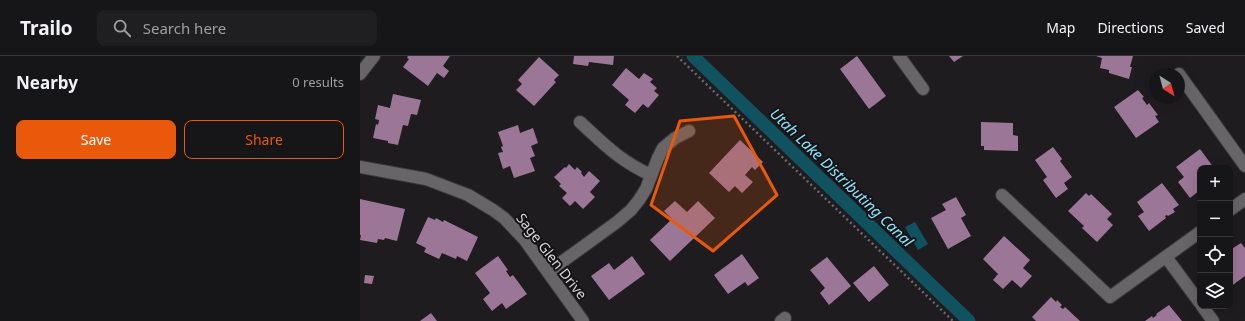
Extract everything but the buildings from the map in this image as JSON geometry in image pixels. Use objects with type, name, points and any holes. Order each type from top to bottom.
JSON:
[{"type":"street","points":[[360,74],[374,56]]},
{"type":"street","points":[[899,56],[923,89]]},
{"type":"street","points":[[1185,82],[1245,166]]},
{"type":"street","points":[[580,122],[621,159],[637,169],[651,175]]},
{"type":"street","points":[[548,272],[624,217],[640,200],[663,148],[675,138],[689,131]]},
{"type":"street","name":"Sage Glen Drive","points":[[360,167],[426,179],[455,189],[481,202],[504,218],[524,239],[583,321]]},
{"type":"street","points":[[1002,195],[1110,297],[1197,234]]},
{"type":"street","points":[[1233,208],[1245,199]]},
{"type":"street","points":[[1166,256],[1197,300]]},
{"type":"street","points":[[1204,309],[1213,321]]},
{"type":"path","points":[[677,56],[953,321]]},
{"type":"highlighted area","points":[[734,116],[777,195],[713,251],[651,205],[680,121]]},
{"type":"water","points":[[915,222],[928,244],[918,250],[905,227]]},
{"type":"waterway","name":"Utah Lake Distributing Canal","points":[[693,56],[969,321]]}]
